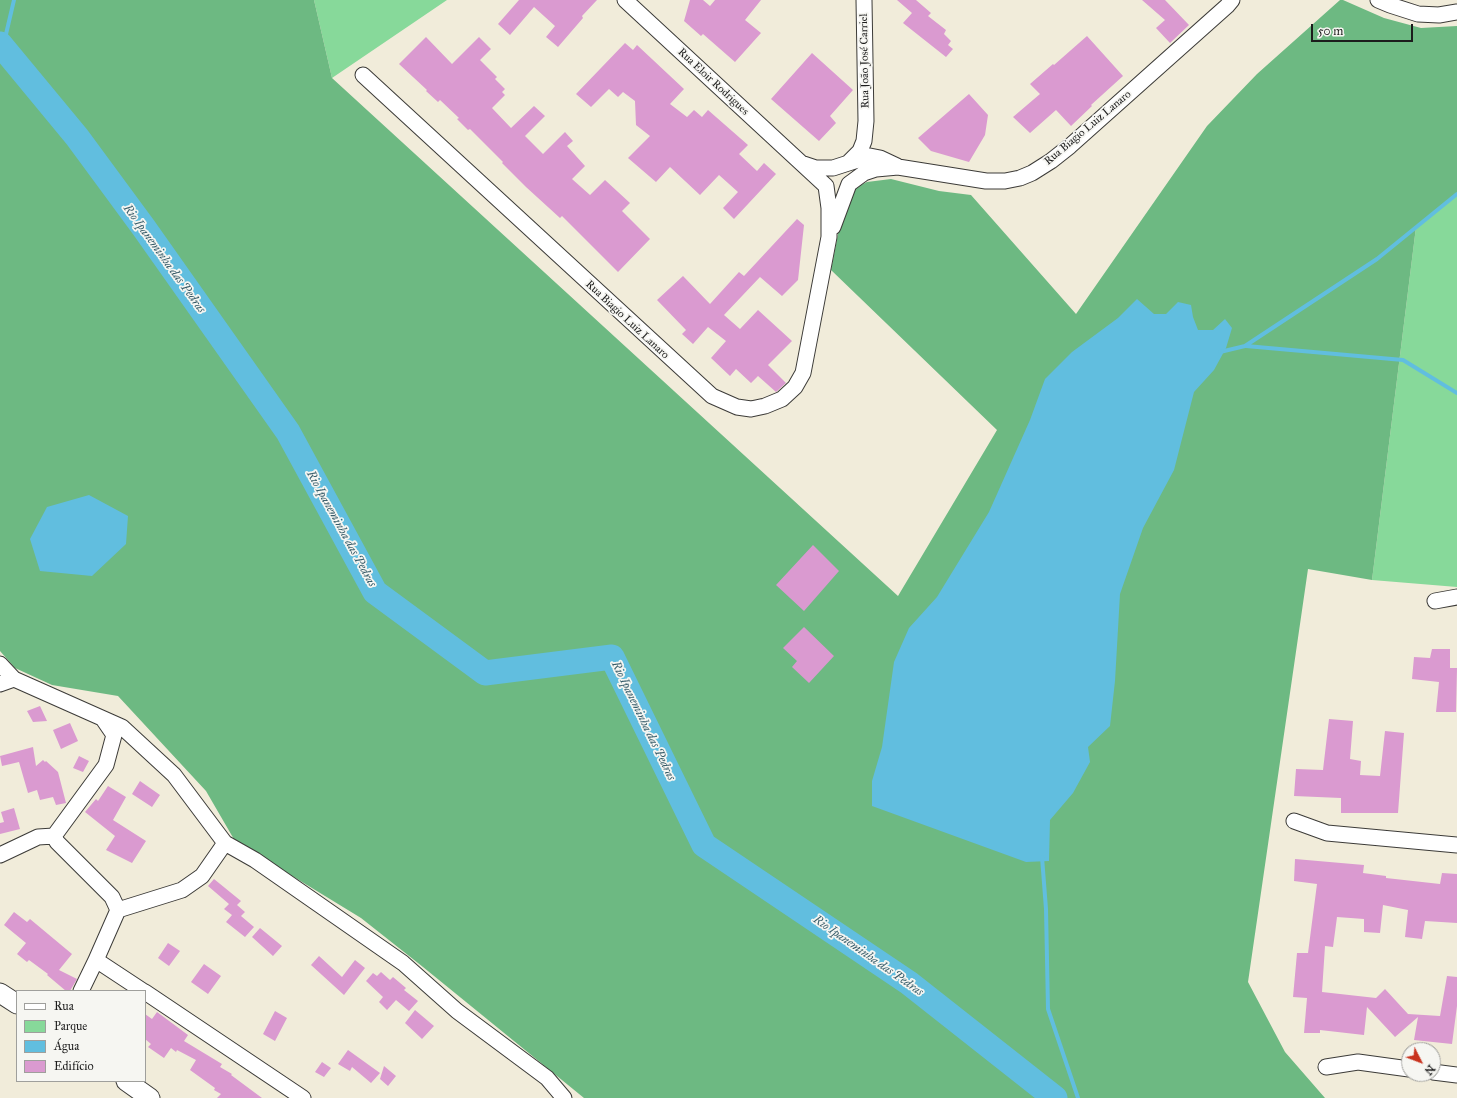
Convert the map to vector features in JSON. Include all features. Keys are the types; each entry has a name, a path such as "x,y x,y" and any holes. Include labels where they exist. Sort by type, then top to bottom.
{"street":[{"name":"Rua Eloir Rodrigues","path":"625,0 826,186"},
{"name":"Rua João José Carriel","path":"849,162 860,151 864,141 866,121 864,0"},
{"path":"1378,0 1418,14 1439,15 1457,12"},
{"name":"Rua Biagio Luiz Lanaro","path":"833,168 870,156 892,164 986,181 1005,181 1020,178 1051,162 1232,2"},
{"name":"Rua Biagio Luiz Lanaro","path":"363,75 686,374 712,396 737,407 751,409 765,406 782,399 795,387 803,373 829,237 849,184 864,173 892,164"},
{"name":"Rua João José Carriel","path":"866,121 873,145 892,164"},
{"name":"Rua Eloir Rodrigues","path":"801,163 816,168 833,168"},
{"path":"838,167 845,170 849,177 849,184 844,190 836,192 832,191 826,186 825,177 829,170 838,167"},
{"name":"Rua Biagio Luiz Lanaro","path":"826,186 829,208 829,237"},
{"path":"1436,601 1457,597"},
{"path":"0,664 7,682 122,727 174,775 226,843 255,860 403,963 457,1011 546,1078 564,1098"},
{"path":"54,836 106,765 114,734 102,718"},
{"path":"1294,821 1327,833 1457,845"},
{"path":"0,855 38,837 54,836"},
{"path":"54,836 57,842 112,897 118,910 81,990"},
{"path":"118,910 182,890 202,876 226,843"},
{"path":"96,960 141,990"},
{"path":"0,993 16,1003"},
{"path":"146,993 303,1098"},
{"path":"1326,1067 1358,1062 1401,1068"},
{"path":"1441,1073 1457,1075"},
{"path":"127,1082 150,1098"}],"green space":[{"path":"0,0 314,0 332,78 898,596 997,430 831,270 838,234 848,203 857,187 867,182 891,179 939,191 971,195 1076,314 1207,126 1257,74 1340,0 1384,18 1421,28 1457,26 1457,194 1416,227 1372,580 1308,569 1248,982 1285,1052 1325,1098 584,1098 361,918 235,841 206,791 118,696 52,685 15,668 0,651"},
{"path":"314,0 447,0 332,78"},
{"path":"1457,194 1457,587 1372,580 1416,227"}],"water":[{"path":"1137,299 1154,314 1166,314 1178,302 1191,305 1193,317 1198,330 1213,330 1225,319 1232,328 1226,348 1214,370 1194,392 1174,470 1143,528 1120,594 1115,681 1110,726 1088,747 1090,762 1073,793 1050,820 1049,861 1026,862 872,806 872,781 882,747 894,662 909,628 937,597 989,512 1030,420 1045,379 1072,352 1118,318"},
{"path":"89,495 128,516 126,544 92,576 40,571 30,539 47,507"}],"building":[{"path":"519,0 597,0 582,16 583,18 558,47 546,37 555,26 534,7 510,35 498,24"},
{"path":"690,0 703,0 710,6 715,0 761,0 745,20 761,33 735,62 703,34 701,36 684,21"},
{"path":"897,0 916,0 931,13 928,16 946,30 944,34 951,41 948,45 953,49 946,57 903,23 912,13"},
{"path":"1142,0 1165,0 1189,25 1170,43 1156,28 1165,20"},
{"path":"1087,36 1123,76 1091,105 1092,106 1071,126 1056,110 1030,133 1013,117 1040,94 1030,84"},
{"path":"426,37 452,64 479,37 491,49 480,60 497,77 495,79 505,89 502,92 505,95 492,108 511,128 534,106 545,116 525,136 543,154 565,132 573,141 567,146 585,166 572,179 590,195 605,180 630,203 622,211 650,239 618,272 562,216 560,218 526,187 470,129 468,130 457,119 459,118 440,100 438,102 399,64"},
{"path":"625,43 633,50 637,45 684,89 670,104 687,117 694,110 702,117 708,110 748,145 739,154 757,171 764,163 776,174 734,219 723,208 738,192 719,175 700,195 670,167 656,182 628,158 650,136 636,125 635,101 623,92 618,97 609,89 591,107 576,94"},
{"path":"812,53 853,90 830,116 836,123 819,141 771,99"},
{"path":"969,94 988,115 985,135 969,162 931,151 918,138"},
{"path":"797,219 804,225 798,280 782,296 760,277 724,315 740,329 758,310 792,341 768,365 786,383 776,392 758,376 751,383 736,369 730,376 711,358 726,341 708,327 693,344 682,334 686,330 657,300 683,276 710,304 739,272 744,276"},
{"path":"813,545 839,571 804,611 776,585"},
{"path":"804,627 834,656 809,683 792,667 797,661 783,648"},
{"path":"1432,649 1450,649 1450,668 1457,668 1456,712 1436,712 1439,682 1412,679 1414,657 1430,658"},
{"path":"40,706 47,721 33,722 27,711"},
{"path":"1329,719 1353,721 1350,759 1361,761 1360,775 1380,776 1385,731 1404,733 1398,813 1341,813 1341,798 1294,796 1296,769 1323,770"},
{"path":"70,723 78,741 61,749 53,730"},
{"path":"33,747 36,766 43,760 58,772 66,803 56,805 53,797 40,800 37,790 28,793 19,762 2,766 0,756"},
{"path":"79,756 89,761 83,772 73,768"},
{"path":"140,781 160,795 152,807 132,794"},
{"path":"108,786 126,797 113,820 146,841 132,863 106,850 115,836 85,812 96,799 98,801"},
{"path":"14,808 20,829 0,834 0,823 4,822 1,812"},
{"path":"1295,859 1364,865 1363,873 1386,876 1386,878 1440,884 1442,873 1457,874 1457,923 1425,921 1422,939 1405,937 1408,910 1383,905 1380,933 1364,932 1364,919 1337,917 1333,947 1325,946 1322,992 1376,998 1385,989 1408,1014 1440,1016 1447,976 1457,977 1457,1006 1452,1044 1414,1040 1418,1017 1395,1037 1367,1007 1364,1035 1320,1030 1320,1033 1304,1033 1307,998 1293,997 1297,953 1308,953 1317,884 1294,881"},
{"path":"214,879 241,901 237,905 245,912 241,916 254,927 245,937 226,922 232,915 224,909 229,904 208,886"},
{"path":"14,912 27,922 30,919 72,954 59,970 77,979 71,990 65,990 47,975 48,974 29,960 27,962 17,954 26,943 4,925"},
{"path":"260,928 282,946 273,956 252,937"},
{"path":"168,943 180,951 169,966 158,958"},
{"path":"319,956 342,977 355,960 365,968 344,995 311,965"},
{"path":"204,964 221,976 208,994 191,982"},
{"path":"381,972 390,980 393,977 406,988 404,990 418,1001 409,1011 396,1000 387,1010 379,1002 383,997 366,981 373,973 377,976"},
{"path":"415,1010 434,1026 422,1039 405,1023"},
{"path":"275,1011 287,1018 275,1041 263,1034"},
{"path":"157,1012 188,1035 184,1041 222,1064 220,1067 232,1074 231,1075 262,1098 217,1098 221,1094 190,1070 196,1060 177,1050 176,1052 171,1048 164,1058 148,1047 151,1044 146,1040 146,1015 152,1019"},
{"path":"348,1050 380,1073 371,1083 352,1067 350,1071 338,1064"},
{"path":"322,1062 331,1068 324,1077 315,1072"},
{"path":"384,1066 396,1076 388,1086 380,1079"}],"waterway":[{"path":"3,47 14,0"},
{"name":"Rio Ipaneminha das Pedras","path":"0,44 77,137 144,228 288,432 375,592 485,673 612,657 704,845 909,983 1055,1098"},
{"path":"1220,352 1245,346 1377,259 1457,194"},
{"path":"1246,346 1403,360 1457,393"},
{"path":"1042,857 1046,909 1048,1009 1078,1098"}]}
